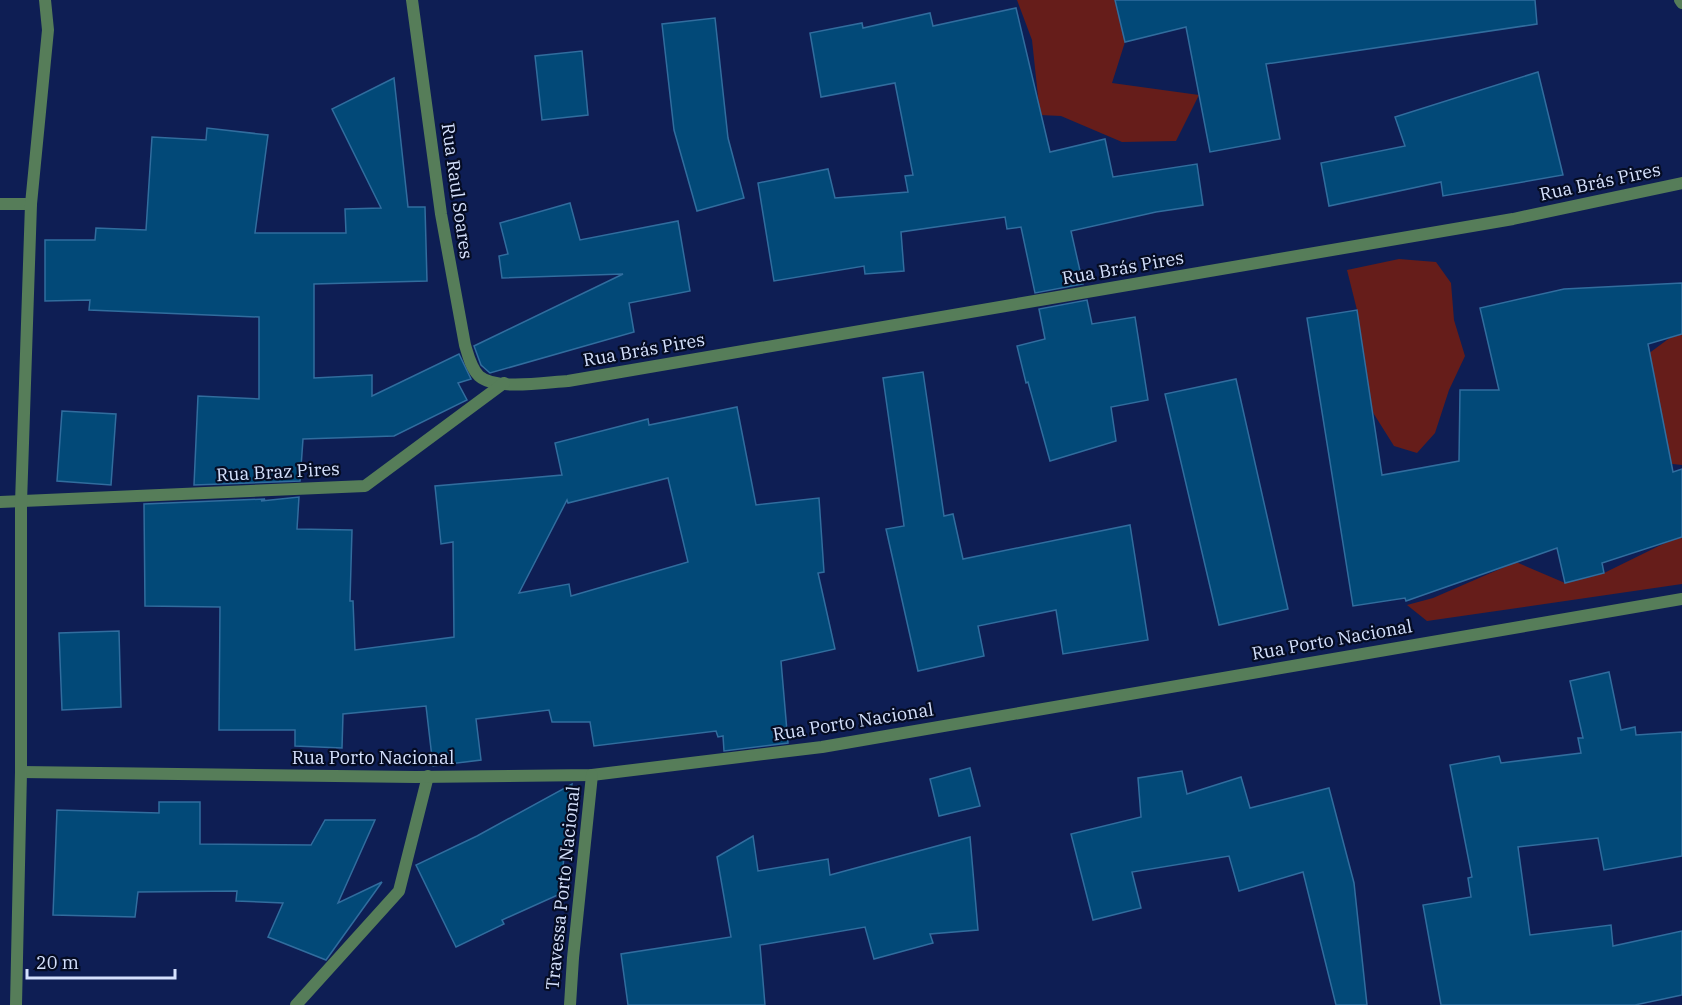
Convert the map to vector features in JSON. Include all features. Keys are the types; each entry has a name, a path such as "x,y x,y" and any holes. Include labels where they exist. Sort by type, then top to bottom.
{"street":[{"path":"16,1005 21,772 21,503 31,204 48,30 45,0"},
{"name":"Rua Raul Soares","path":"412,0 441,214 468,357 478,375 486,380 504,383"},
{"name":"Rua Brás Pires","path":"504,383 568,381 1501,221 1682,183"},
{"path":"0,204 31,204"},
{"name":"Rua Braz Pires","path":"0,502 21,503 365,486 504,383"},
{"name":"Rua Porto Nacional","path":"21,772 428,776 592,775 822,747 1682,599"},
{"name":"Travessa Porto Nacional","path":"570,1005 592,775"},
{"path":"296,1005 399,891 428,776"}],"shaded area":[{"path":"1017,0 1115,0 1125,42 1112,83 1199,95 1176,141 1122,142 1061,116 1040,115 1032,40"},
{"path":"1399,259 1436,262 1451,283 1454,320 1465,356 1449,390 1435,433 1417,453 1394,446 1372,411 1357,310 1347,270"},
{"path":"1682,334 1682,465 1664,463 1621,374 1671,337"},
{"path":"1682,537 1682,584 1427,621 1407,605 1433,598 1516,562 1565,583 1604,573"}],"building":[{"path":"1115,0 1535,0 1537,24 1266,64 1280,139 1210,152 1186,27 1125,42"},
{"path":"1016,8 1050,152 1105,139 1113,177 1197,164 1203,205 1156,212 1071,231 1083,284 1035,293 1021,227 1007,229 1005,217 901,232 904,271 865,274 864,266 774,281 758,183 828,169 835,198 908,192 905,176 913,175 895,83 821,97 810,33 862,23 863,28 930,13 933,26"},
{"path":"715,18 728,138 744,198 697,211 674,130 662,24"},
{"path":"582,51 588,115 542,120 535,56"},
{"path":"1538,72 1563,175 1443,196 1441,182 1329,206 1321,163 1405,146 1395,117"},
{"path":"394,78 408,207 425,207 427,281 314,284 314,378 372,375 372,396 459,354 471,379 458,383 467,400 394,436 303,439 300,481 194,485 198,396 259,399 259,317 89,310 90,300 45,301 45,240 95,240 96,228 146,230 152,137 206,140 207,128 268,135 255,233 346,233 345,209 381,208 332,109"},
{"path":"570,203 580,240 678,221 690,291 629,303 634,332 490,373 481,365 474,346 623,274 502,278 499,256 508,254 500,223"},
{"path":"1682,283 1682,334 1648,344 1673,472 1682,469 1682,537 1602,563 1604,573 1565,583 1557,548 1406,601 1405,598 1353,606 1307,318 1357,310 1382,475 1459,461 1460,390 1499,390 1480,308 1564,289"},
{"path":"1087,300 1092,324 1135,317 1148,400 1111,407 1116,441 1050,461 1017,346 1045,339 1039,309"},
{"path":"923,372 944,516 953,514 963,559 1130,525 1148,640 1063,654 1056,610 978,626 984,656 918,671 886,529 904,526 883,378"},
{"path":"1236,379 1288,609 1219,625 1165,394"},
{"path":"737,407 756,505 819,498 824,572 818,573 835,649 781,661 788,743 724,751 723,736 718,737 716,731 594,746 590,722 552,722 549,710 476,719 481,760 433,766 426,706 343,714 342,748 295,746 295,730 219,730 220,607 145,606 144,504 265,499 261,501 299,497 297,529 352,530 350,601 353,601 355,650 454,637 453,542 441,544 435,486 562,475 555,443 648,419 649,425","holes":["668,478 688,562 571,596 569,584 519,593 567,500 568,503"]},
{"path":"62,411 116,414 111,485 57,481"},
{"path":"119,631 121,707 62,710 59,633"},
{"path":"1609,672 1621,730 1635,727 1636,735 1682,732 1682,856 1604,870 1598,838 1518,847 1530,935 1611,925 1613,946 1682,931 1682,995 1635,1005 1441,1005 1423,905 1471,897 1468,878 1472,877 1450,765 1499,756 1501,763 1581,753 1578,738 1583,738 1570,681"},
{"path":"970,768 980,806 939,816 930,779"},
{"path":"1182,771 1187,794 1241,777 1250,808 1329,788 1354,883 1367,1005 1336,1005 1303,872 1239,891 1229,856 1132,872 1141,908 1093,920 1071,834 1141,817 1138,778"},
{"path":"572,784 560,894 502,920 504,924 456,947 416,865 477,836"},
{"path":"159,802 200,802 200,844 311,845 325,820 375,820 338,903 382,882 326,960 268,937 283,903 236,901 237,891 138,892 135,917 53,915 57,810 159,813"},
{"path":"753,836 758,871 828,859 830,875 970,837 978,930 930,934 933,943 874,959 865,927 760,945 765,1005 628,1005 621,954 731,937 717,857"}]}
